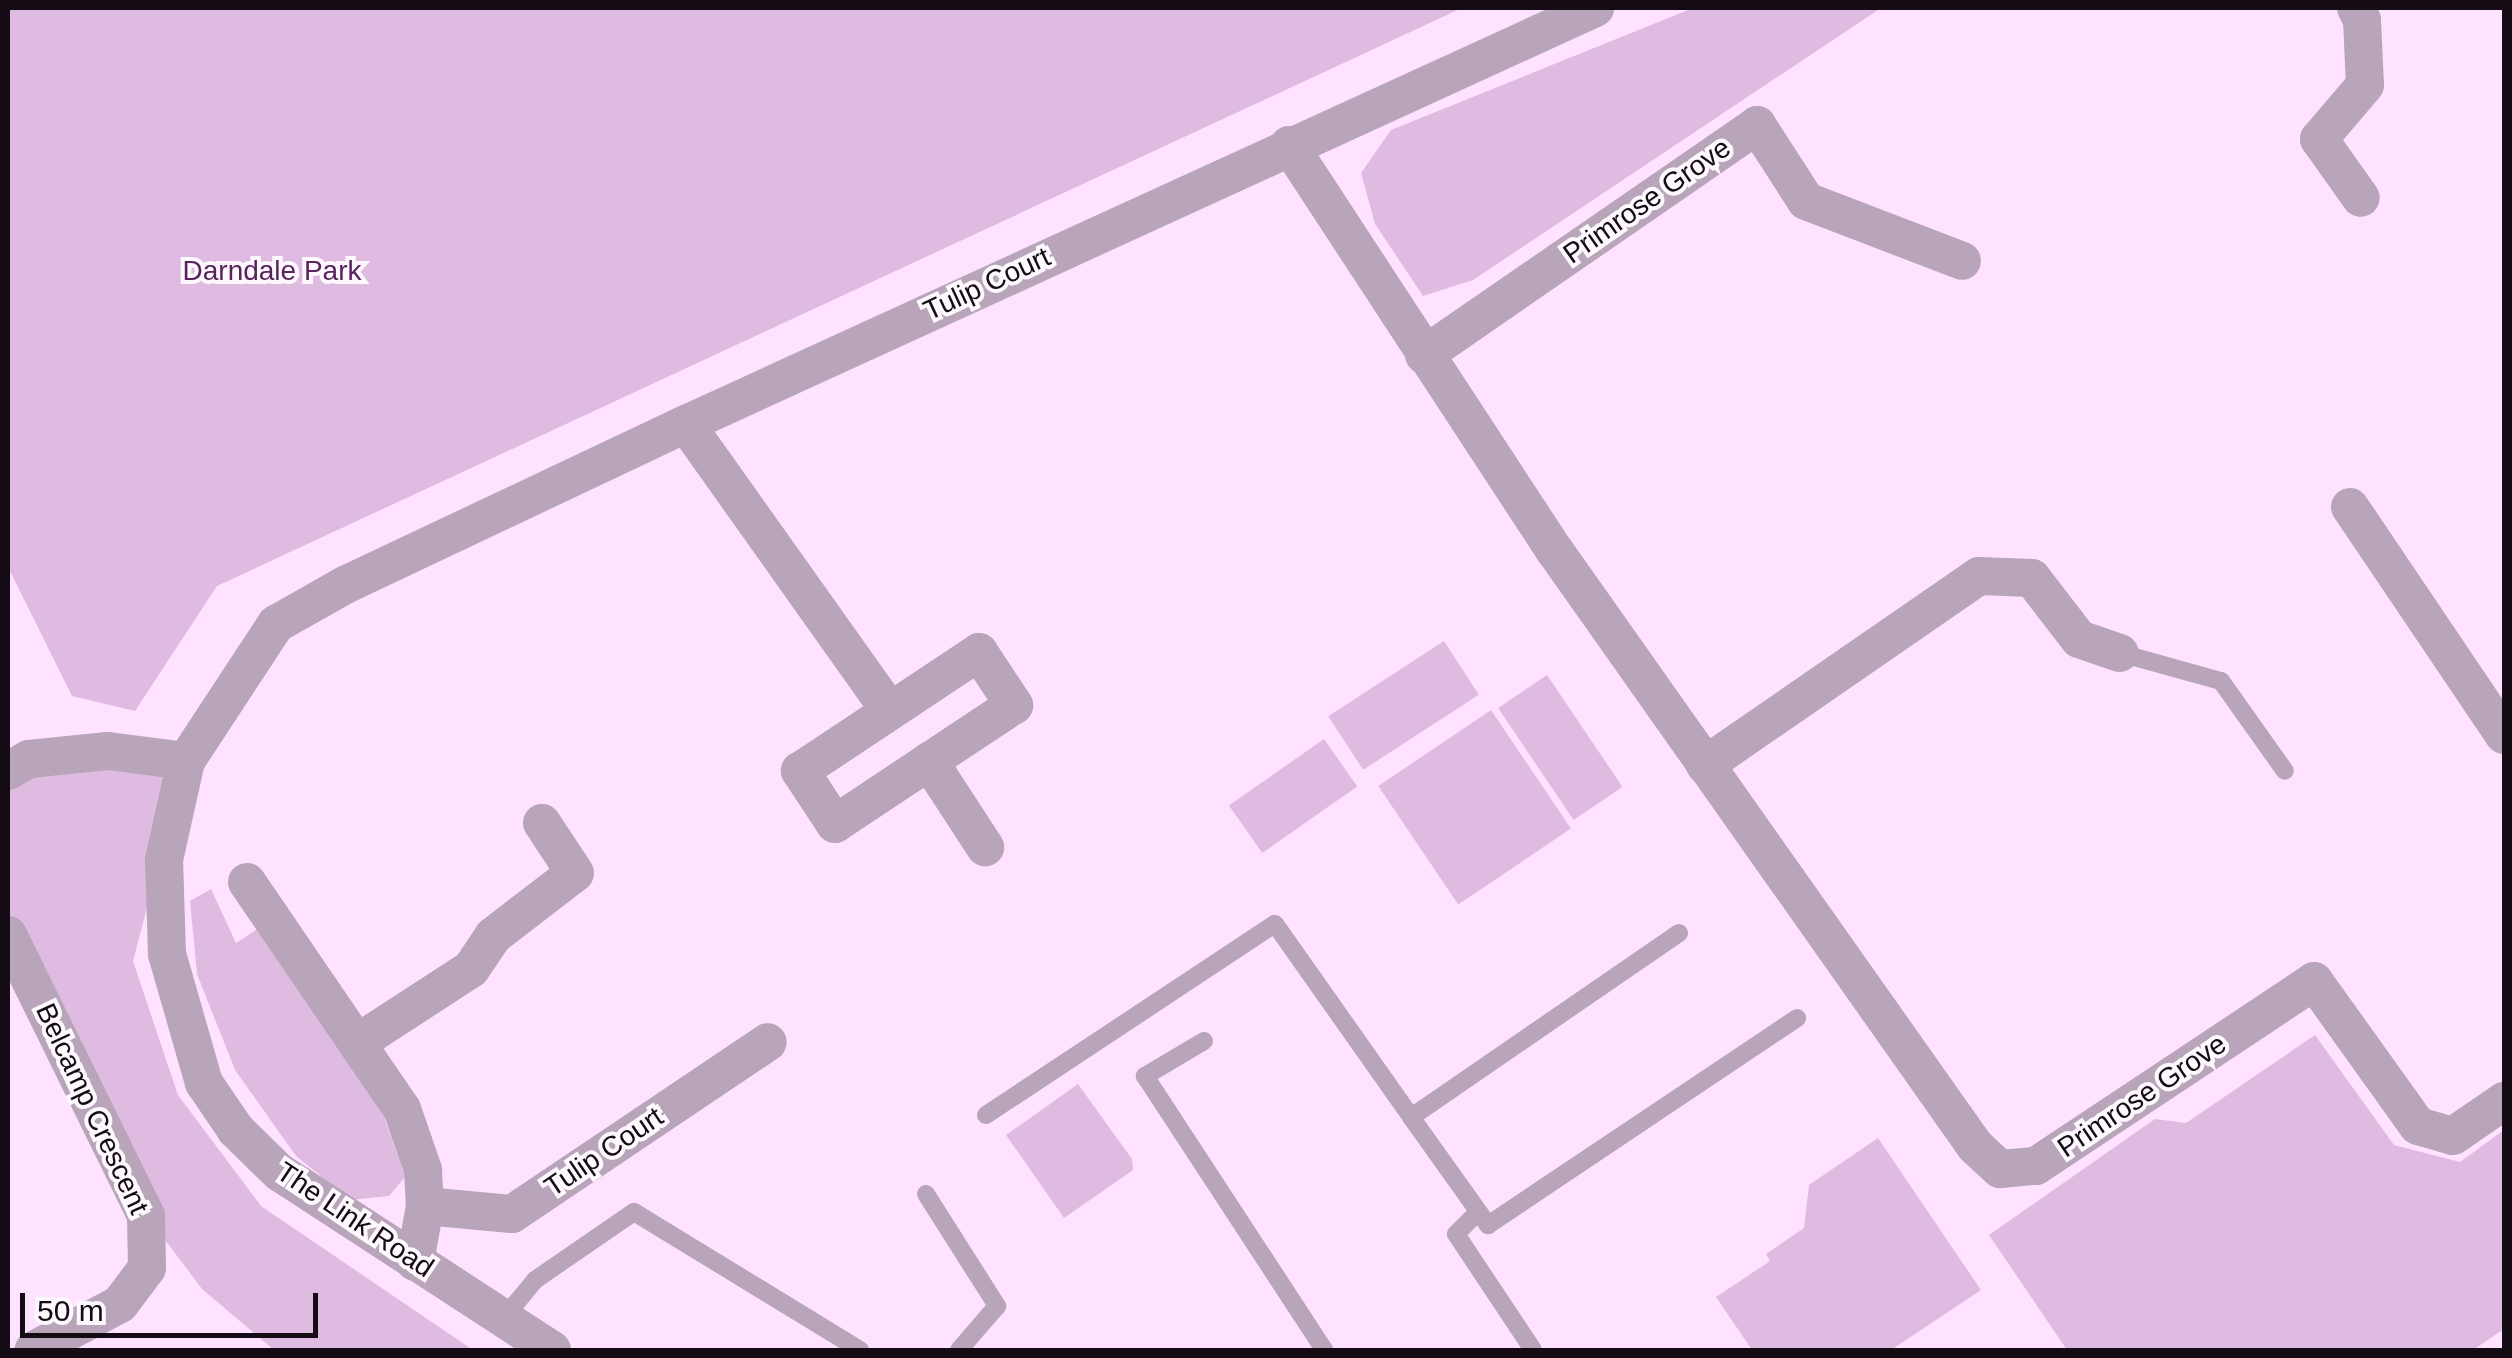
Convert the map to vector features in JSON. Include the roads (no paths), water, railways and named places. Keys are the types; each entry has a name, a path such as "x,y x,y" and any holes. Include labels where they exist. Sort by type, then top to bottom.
{"street":[{"path":"1288,145 1595,8"},
{"path":"2356,8 2362,20 2365,85 2319,138 2360,198"},
{"name":"Primrose Grove","path":"1424,355 1757,126 1806,201 1962,260"},
{"name":"Primrose Grove","path":"1288,145 1424,355 1705,764 1975,1146 2000,1170 2036,1166 2314,981 2418,1126 2453,1136 2504,1101"},
{"name":"Tulip Court","path":"186,761 276,624 346,585 686,424 1288,145"},
{"path":"686,424 890,711"},
{"path":"2350,507 2504,735"},
{"path":"1705,764 1979,576 2032,578 2079,640 2120,653"},
{"path":"979,652 1014,704 930,761 835,824 800,771 979,652"},
{"path":"8,771 29,759 108,751 186,761"},
{"name":"The Link Road","path":"186,761 164,860 167,954 204,1083 236,1130 280,1174 552,1350"},
{"path":"930,761 986,847"},
{"path":"357,1042 472,969 492,936 575,873 542,823"},
{"path":"247,882 402,1109 423,1170 425,1206 415,1262"},
{"name":"Belcamp Crescent","path":"8,935 146,1216 147,1268 120,1304 34,1350"},
{"name":"Tulip Court","path":"425,1206 512,1214 768,1042"}],"lane":[{"path":"2120,653 2222,681 2284,771"},
{"path":"986,1115 1275,924 1488,1226 1797,1018"},
{"path":"1412,1117 1679,934"},
{"path":"1204,1041 1145,1076 1324,1350"},
{"path":"926,1194 998,1306 958,1350"},
{"path":"503,1320 534,1280 634,1212 860,1350"},
{"path":"1478,1212 1456,1234 1533,1350"}],"park label":[{"name":"Darndale Park","path":"272,271"}]}
